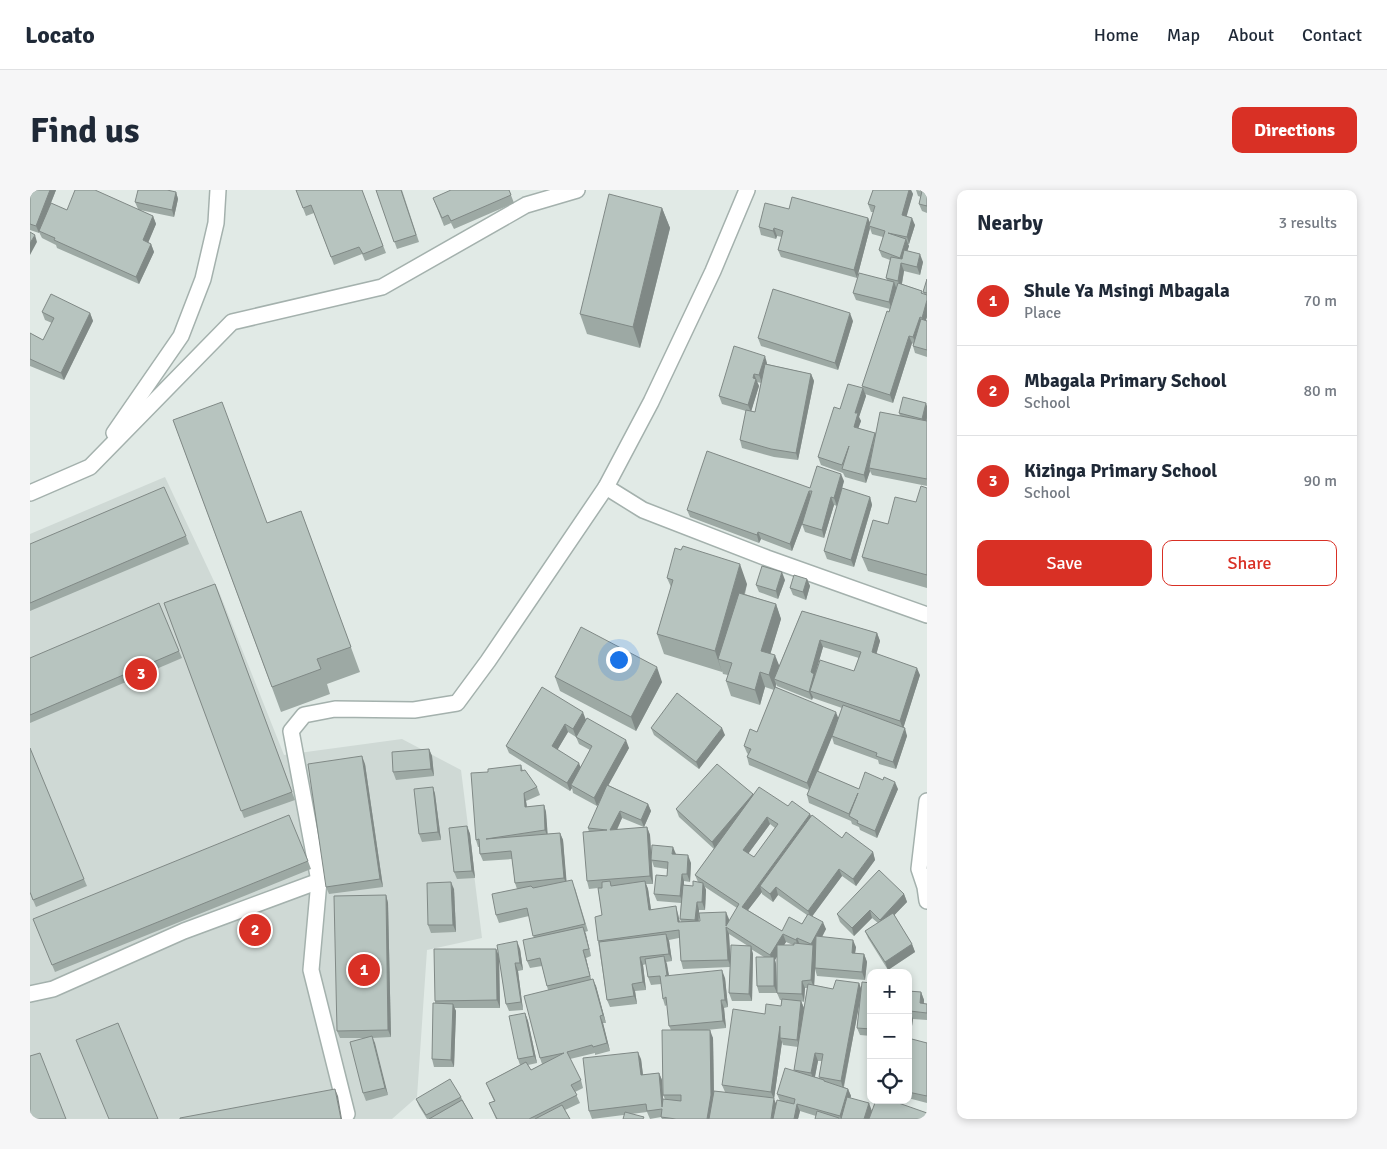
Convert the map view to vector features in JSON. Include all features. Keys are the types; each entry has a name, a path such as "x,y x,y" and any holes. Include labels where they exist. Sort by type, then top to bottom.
{"street":[{"path":"90,467 181,336 203,279 216,223 218,190"},
{"path":"30,493 90,467 232,322 382,287 526,205 577,190"},
{"path":"347,1114 311,970 319,882 291,731 304,715 335,709 414,710 456,703 488,661 606,487 651,402 714,271 747,190"},
{"path":"606,487 643,510 767,558 927,615"},
{"path":"927,801 919,869 927,901"},
{"path":"30,994 52,990 184,932 319,882"}],"shaded area":[{"path":"165,477 220,594 284,755 402,739 461,770 482,938 427,950 417,1097 392,1119 30,1119 30,534"}],"building":[{"path":"30,190 50,190 36,226 30,224"},
{"path":"75,190 95,190 153,216 143,240 151,244 136,277 54,240 55,238 39,231 51,203 67,210"},
{"path":"138,190 167,190 176,192 172,210 135,202"},
{"path":"296,190 362,190 383,246 363,254 359,247 331,257 311,205 303,208"},
{"path":"376,190 401,190 416,235 394,242"},
{"path":"451,190 509,190 511,195 451,221 448,215 442,218 433,198"},
{"path":"873,190 909,190 902,215 912,218 907,237 888,233 906,239 900,258 879,250 885,231 869,226 875,206 868,204"},
{"path":"920,190 927,190 927,206 919,204 922,191"},
{"path":"609,194 662,208 633,327 580,314"},
{"path":"792,197 868,218 854,270 778,250 783,231 774,228 773,231 759,227 765,203 789,209"},
{"path":"30,232 35,235 30,243"},
{"path":"904,250 920,254 917,267 901,263 898,281 886,278 891,257 902,259"},
{"path":"859,273 894,282 889,302 853,293"},
{"path":"927,279 927,293 923,292"},
{"path":"898,283 922,291 921,293 927,295 927,300 922,318 920,317 913,337 909,336 890,395 862,386"},
{"path":"773,289 850,313 835,363 758,338"},
{"path":"51,294 90,313 61,373 30,359 30,333 43,340 54,318 42,312"},
{"path":"921,319 927,321 927,350 913,346"},
{"path":"734,346 765,356 759,375 754,374 753,378 756,379 748,405 719,396"},
{"path":"765,364 811,374 796,453 771,449 740,440 746,410 755,412"},
{"path":"848,384 863,388 855,413 858,413 854,427 875,433 864,475 842,469 849,446 842,465 818,457 834,407 840,409"},
{"path":"903,397 926,403 922,419 899,413"},
{"path":"222,402 267,523 301,511 351,647 317,659 321,669 272,687 173,420"},
{"path":"880,412 927,421 927,479 869,468"},
{"path":"707,451 810,488 817,466 841,474 834,498 831,497 822,530 802,524 812,491 809,491 790,544 758,532 757,535 687,510"},
{"path":"921,486 927,488 927,575 862,557 873,520 888,524 895,497 916,502"},
{"path":"164,487 186,536 30,603 30,544"},
{"path":"842,488 870,497 851,560 824,551"},
{"path":"683,546 740,564 715,651 657,634 673,580 667,578 675,548 681,550"},
{"path":"762,566 782,572 776,591 756,585"},
{"path":"794,575 807,579 803,592 790,588"},
{"path":"215,584 292,792 241,811 164,603"},
{"path":"739,593 776,604 761,651 775,655 769,675 760,672 755,690 726,681 732,663 718,659"},
{"path":"159,603 179,651 30,715 30,658"},
{"path":"802,611 877,633 872,652 917,668 900,721 810,691 820,660 854,671 861,652 820,640 811,672 814,674 809,692 774,679"},
{"path":"581,627 657,667 631,717 555,677"},
{"path":"542,687 583,712 573,729 565,724 552,746 579,763 567,783 506,746"},
{"path":"775,687 836,712 807,783 747,757 751,749 744,746 750,729 757,732"},
{"path":"677,693 722,728 696,762 651,728"},
{"path":"843,705 905,728 893,762 876,756 877,753 832,736"},
{"path":"587,718 626,740 594,798 571,785 592,746 576,737"},
{"path":"30,748 84,879 33,900 30,892"},
{"path":"429,749 431,769 393,772 392,752"},
{"path":"362,756 380,879 326,887 308,764"},
{"path":"717,764 753,794 712,842 676,809"},
{"path":"521,765 521,771 525,770 537,787 524,793 525,807 544,805 545,830 486,839 560,833 564,878 515,883 511,851 480,854 479,839 476,840 471,773 488,772 488,769"},
{"path":"817,771 859,789 865,772 883,780 884,777 895,782 875,831 857,823 858,821 849,816 858,793 849,814 807,795"},
{"path":"607,785 648,804 641,820 620,811 610,830 647,827 650,876 587,881 583,832 607,830 588,828"},
{"path":"433,787 438,832 419,834 414,789"},
{"path":"759,787 788,806 792,801 810,814 742,907 782,931 789,917 802,924 808,914 823,922 811,944 783,934 770,955 726,927 728,960 681,961 679,930 598,941 595,917 602,915 598,888 602,888 602,882 610,881 611,886 645,881 649,910 676,906 678,922 700,921 699,913 726,912 726,926 739,904 695,875","holes":["767,817 778,824 754,857 743,850"]},
{"path":"289,815 308,861 52,965 33,919"},
{"path":"812,815 842,838 846,832 873,852 853,879 839,869 808,911 776,887 770,894 760,886"},
{"path":"467,826 472,871 454,872 449,828"},
{"path":"652,845 673,847 672,854 688,855 687,874 682,874 680,896 654,894 656,875 667,876 668,862 651,860"},
{"path":"879,870 904,894 880,920 870,910 852,928 837,914"},
{"path":"572,880 585,924 533,936 527,908 496,915 492,894"},
{"path":"693,881 703,883 702,902 697,902 695,920 680,919 683,885 693,886"},
{"path":"451,882 453,925 428,925 427,883"},
{"path":"386,895 388,1030 337,1031 334,896"},
{"path":"893,913 912,944 885,962 865,931"},
{"path":"583,927 589,949 583,950 590,976 547,986 540,958 527,961 523,940"},
{"path":"666,934 669,954 640,957 643,982 632,984 634,996 607,1000 599,942"},
{"path":"816,936 853,940 852,953 864,954 862,972 815,968"},
{"path":"517,941 520,963 515,963 521,1002 506,1004 497,945"},
{"path":"794,943 813,945 811,980 802,981 802,994 777,993 777,945 794,945"},
{"path":"731,945 751,946 749,994 729,993"},
{"path":"434,949 496,949 497,1000 435,1001"},
{"path":"664,956 667,975 665,976 722,970 725,1000 721,1000 723,1021 669,1026 666,997 663,999 660,976 648,977 645,959"},
{"path":"756,957 774,957 774,986 757,986"},
{"path":"593,979 603,1015 600,1016 607,1043 567,1052 581,1080 571,1085 577,1095 529,1119 497,1119 489,1103 495,1101 486,1083 526,1062 531,1070 564,1053 540,1058 524,996"},
{"path":"836,980 859,983 841,1081 819,1077 823,1054 815,1053 811,1073 794,1070 808,984 833,989"},
{"path":"862,982 867,983 867,1029 857,1028"},
{"path":"912,991 921,992 920,1003 927,1004 927,1013 912,1011"},
{"path":"782,999 801,1001 797,1040 780,1038 780,1026 771,1092 722,1085 733,1009 765,1014 766,1004 781,1006"},
{"path":"433,1003 453,1004 451,1060 432,1059"},
{"path":"525,1013 534,1056 518,1059 509,1016"},
{"path":"118,1023 158,1119 109,1119 76,1040"},
{"path":"662,1030 710,1030 711,1095 707,1119 661,1117 662,1109 647,1111 646,1104 589,1111 583,1058 638,1052 641,1075 659,1073 662,1107 663,1099 681,1101 681,1095 663,1095"},
{"path":"372,1036 385,1088 363,1093 350,1042"},
{"path":"912,1039 927,1043 927,1096 912,1093"},
{"path":"40,1053 66,1119 30,1119 30,1056"},
{"path":"785,1068 848,1089 840,1116 797,1104 794,1119 773,1119 777,1100 794,1104 795,1099 777,1094"},
{"path":"450,1079 461,1097 426,1115 416,1099"},
{"path":"335,1089 341,1119 180,1119 180,1118"},
{"path":"714,1091 774,1098 771,1119 709,1119"},
{"path":"847,1097 869,1104 864,1119 841,1119"},
{"path":"462,1100 473,1119 429,1119"},
{"path":"875,1104 901,1104 927,1113 927,1119 869,1119"},
{"path":"562,1105 570,1119 535,1119"},
{"path":"817,1111 839,1118 839,1119 815,1119"},
{"path":"625,1112 644,1117 643,1119 623,1119"}],"place":[{"name":"Kizinga Primary School","path":"141,674"},
{"name":"Mbagala Primary School","path":"255,930"},
{"name":"Shule Ya Msingi Mbagala","path":"364,970"}]}
